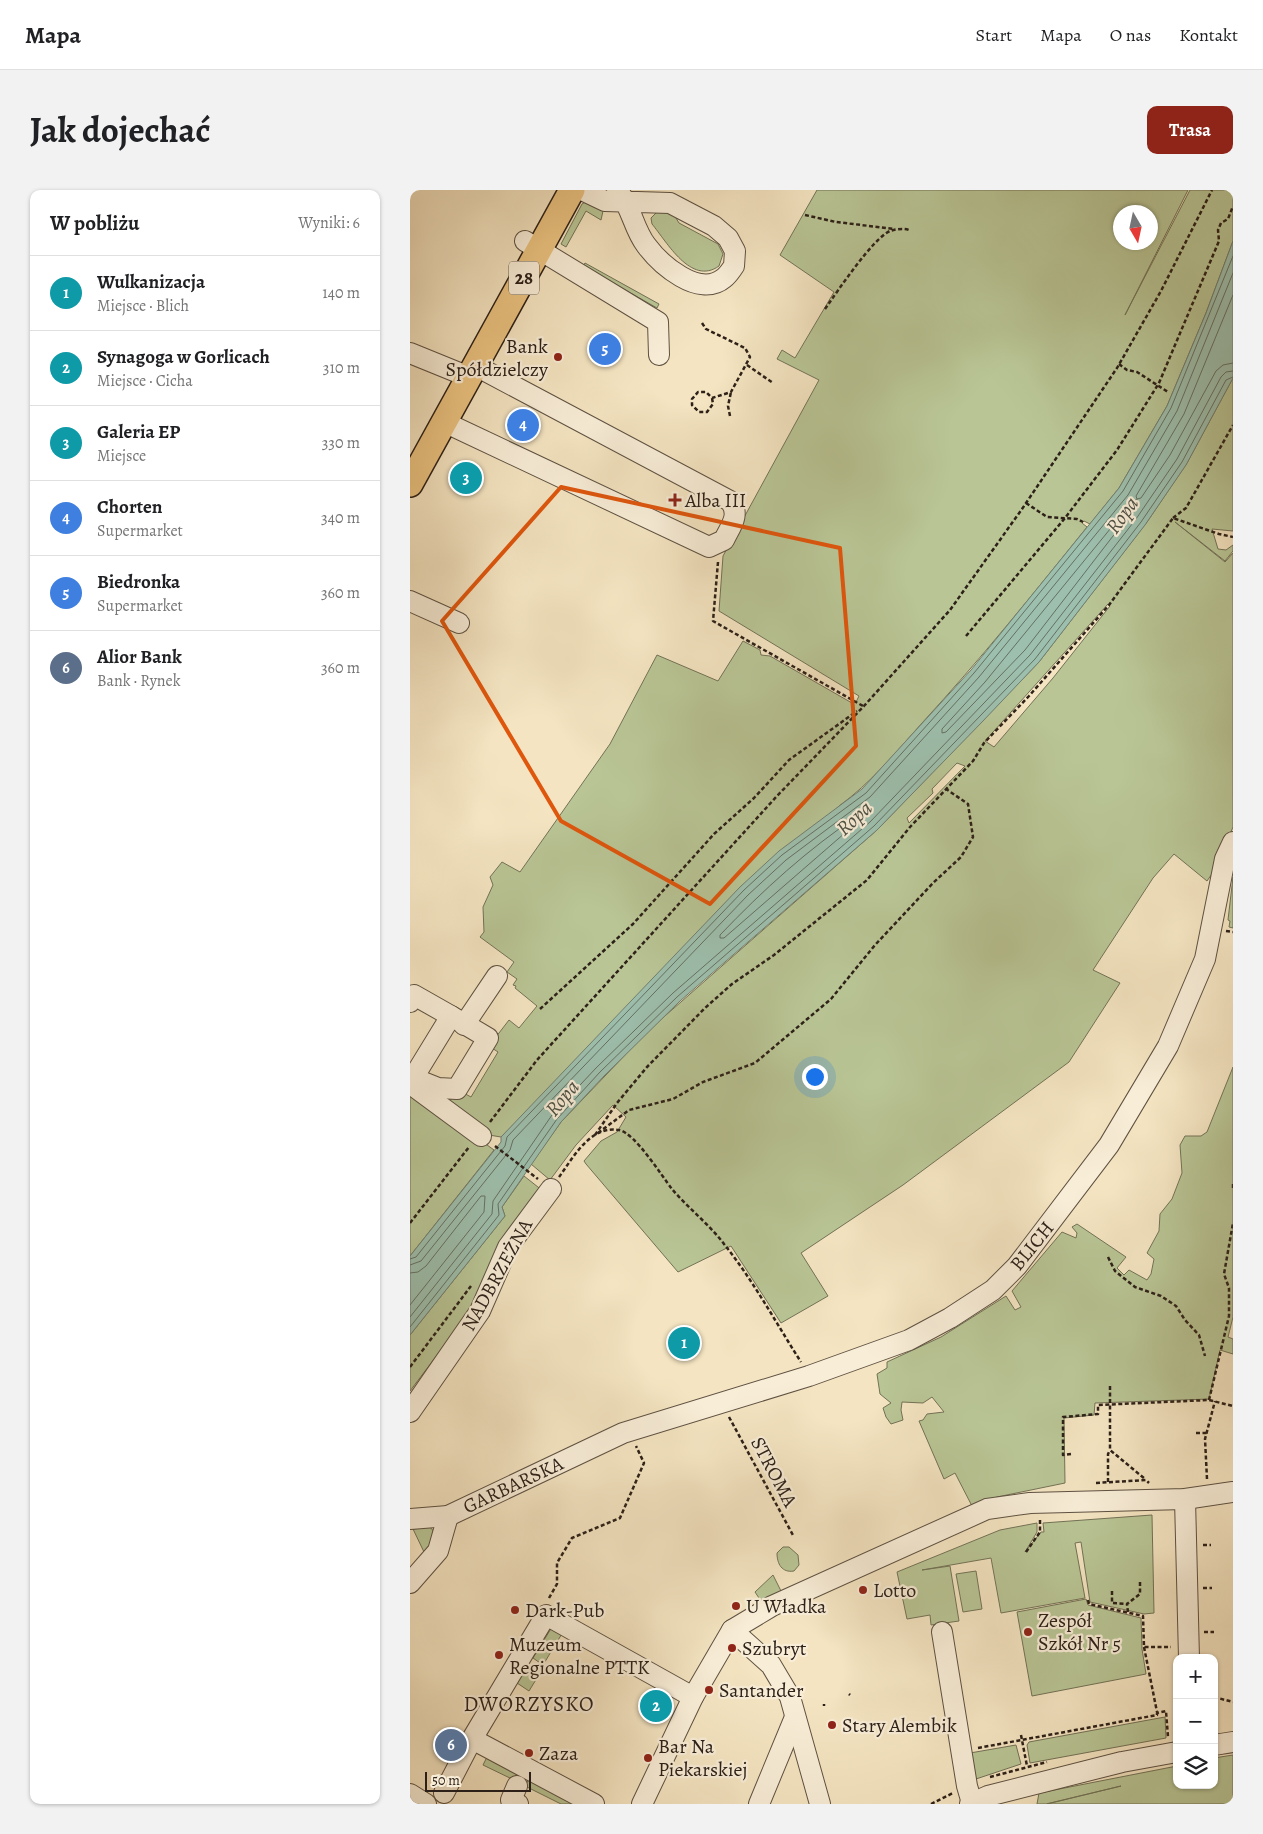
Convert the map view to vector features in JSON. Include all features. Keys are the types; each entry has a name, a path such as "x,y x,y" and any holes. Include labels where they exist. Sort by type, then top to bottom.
{"main road":[{"name":"28","path":"410,484 472,371 532,246 572,190"}],"street":[{"path":"582,190 604,201 622,196 670,203 714,226 728,238 735,252 734,266 723,279 706,284 686,281 667,267 645,244 622,196"},
{"path":"532,246 658,322 659,355"},
{"path":"410,353 472,371 730,502 734,507 736,516 724,540 709,547 444,422"},
{"path":"410,601 459,623"},
{"name":"BLICH","path":"623,1433 809,1376 909,1340 943,1322 992,1290 1017,1266 1109,1145 1168,1046 1205,959 1225,859 1233,842"},
{"path":"411,1082 457,1020 497,976"},
{"path":"410,1002 414,995 488,1038 457,1089 438,1088 411,1082"},
{"path":"411,1082 480,1136"},
{"name":"NADBRZEŻNA","path":"410,1412 480,1311 508,1247 546,1185"},
{"name":"GARBARSKA","path":"410,1584 438,1551 448,1516 623,1433"},
{"path":"642,1804 693,1697 732,1630 772,1606 987,1509 1030,1503 1186,1499 1233,1492"},
{"path":"1186,1499 1189,1652"},
{"path":"410,1519 448,1516"},
{"path":"444,1793 470,1742 546,1616 693,1697"},
{"path":"732,1630 771,1665 790,1697 794,1717 820,1804"},
{"path":"942,1632 971,1804 988,1796 1113,1764 1172,1746"},
{"path":"759,1804 794,1717"},
{"path":"470,1742 594,1804"},
{"path":"1218,1744 1233,1742"},
{"path":"410,1794 426,1804"}],"path":[{"path":"410,1223 480,1136 537,1060 770,803 864,706 950,610 1026,503 1119,364 1161,291 1212,190"},
{"path":"966,636 1065,518 1117,450 1157,386 1219,241 1218,230 1221,223 1228,219 1233,206"},
{"path":"805,216 836,222 909,230"},
{"path":"825,309 878,241 890,231 902,229"},
{"path":"702,323 706,329 745,348 750,357 732,392 728,406 730,416"},
{"path":"747,364 773,383"},
{"path":"1119,364 1127,370 1137,372 1168,392"},
{"path":"698,392 706,392 712,398 713,404 707,412 699,412 692,405 692,399 698,392"},
{"path":"712,398 732,392"},
{"path":"595,1135 617,1102 647,1066 705,1008 732,984 774,955 867,880 910,826 946,789 1108,605 1173,518 1186,508 1233,424"},
{"path":"1026,503 1047,517 1083,522"},
{"path":"1173,518 1233,537"},
{"path":"709,547 718,556 713,621 864,706"},
{"path":"540,1009 633,924 714,834 754,798 789,760 864,706"},
{"path":"480,1136 546,1185 582,1144 628,1110 673,1099 703,1082 755,1063 831,999 933,883 961,857 973,837 968,804 946,789"},
{"path":"595,1135 617,1130 624,1132 633,1139 674,1191 724,1243 809,1376"},
{"path":"1233,1184 1233,1190"},
{"path":"1209,1400 1229,1316 1229,1288 1224,1274 1233,1223"},
{"path":"1108,1257 1115,1271 1135,1287 1140,1286 1144,1291 1161,1296 1176,1306 1185,1320 1199,1335 1205,1356"},
{"path":"410,1367 475,1282"},
{"path":"1108,1482 1110,1386"},
{"path":"1070,1454 1064,1455 1063,1417 1098,1414 1098,1405 1209,1400 1233,1406"},
{"path":"1208,1479 1205,1439 1215,1401"},
{"name":"STROMA","path":"730,1420 794,1537"},
{"path":"1196,1433 1208,1432"},
{"path":"552,1592 557,1584 557,1563 572,1538 620,1518 644,1463 636,1446 623,1433"},
{"path":"1110,1450 1146,1480"},
{"path":"1026,1552 1040,1532 1040,1514"},
{"path":"1112,1590 1112,1603 1127,1604 1140,1594 1140,1580"},
{"path":"1088,1600 1089,1604 1143,1616 1144,1647 1157,1712"},
{"path":"1127,1604 1128,1612"},
{"path":"1144,1647 1189,1652"},
{"path":"1218,1698 1233,1702"},
{"path":"961,1751 1157,1715 1157,1712 1166,1711 1172,1746"},
{"path":"1021,1735 1027,1766"}],"highlighted area":[{"path":"561,487 840,548 856,746 710,904 561,821 442,621"}],"shaded area":[{"path":"817,190 1188,190 1158,250 1158,205 1113,205 1113,250 1158,250 1125,315 1190,190 1233,190 1233,241 1206,313 1167,406 1119,488 1090,524 1084,521 1082,523 1087,527 1026,602 965,675 883,767 839,806 501,1137 489,1135 449,1102 458,1090 471,1097 498,1052 489,1046 509,1020 519,1028 537,1006 513,985 517,979 507,972 514,962 480,937 484,932 483,907 493,885 490,877 502,862 520,872 610,744 657,655 718,681 743,641 760,650 761,655 770,656 852,703 856,702 859,696 719,611 723,556 819,380 777,359 782,350 795,358 834,292 780,255"},
{"path":"587,201 599,204 603,211 601,220 586,211 566,247 561,244 582,204"},
{"path":"657,212 673,213 679,223 718,244 723,254 719,266 709,271 689,266 672,250 652,224 651,218"},
{"path":"585,263 659,304 657,308 583,266"},
{"path":"1233,378 1233,531 1212,529 1218,549 1226,550 1233,545 1233,551 1225,561 1175,522 1225,562 1233,553 1233,827 1216,868 1207,881 1174,854 1153,878 1093,970 1120,983 1069,1062 903,1185 801,1253 828,1296 781,1323 731,1246 678,1272 586,1164 584,1161 601,1141 617,1132 626,1117 613,1105 576,1145 550,1180 531,1164 561,1122 649,1030 877,830 1039,662 1147,522 1187,463","holes":["1108,604 1110,606 1053,678 994,747 985,741","957,763 965,766 909,823 907,818 933,793 932,789"]},
{"path":"1233,877 1233,928 1229,927 1230,921 1228,920"},
{"path":"1233,1067 1233,1317 1228,1337 1233,1339 1233,1354 1220,1350 1209,1399 1095,1403 1094,1415 1064,1418 1065,1483 997,1497 972,1506 955,1473 944,1479 919,1421 923,1420 927,1414 944,1412 932,1397 923,1403 902,1402 903,1420 891,1424 883,1408 891,1403 880,1394 877,1374 887,1368 887,1362 941,1337 1006,1296 1015,1310 1021,1307 1012,1291 1062,1232 1076,1238 1077,1233 1072,1227 1077,1224 1126,1257 1117,1268 1124,1275 1129,1270 1147,1280 1151,1274 1154,1259 1147,1253 1159,1231 1160,1214 1172,1199 1182,1173 1180,1145 1185,1136 1201,1136 1207,1132"},
{"path":"410,1089 494,1150 410,1256"},
{"path":"524,1176 543,1191 474,1306 410,1391 410,1335 505,1216 502,1207"},
{"path":"1152,1515 1154,1613 1144,1614 1090,1602 1081,1542 1075,1543 1085,1598 1001,1613 991,1558 922,1570 950,1566 959,1621 931,1625 930,1615 907,1619 897,1572 1000,1530 1037,1523 1037,1532 1025,1552 1041,1532 1044,1532 1043,1523"},
{"path":"421,1526 430,1527 435,1533 435,1543 424,1552 413,1529 421,1528"},
{"path":"783,1547 789,1547 798,1555 799,1565 794,1571 786,1571 779,1564 777,1553"},
{"path":"976,1571 982,1609 963,1612 956,1574"},
{"path":"773,1575 781,1591 761,1601 755,1592"},
{"path":"1086,1599 1088,1605 1141,1618 1142,1649 1146,1674 1032,1696 1017,1612"},
{"path":"552,1627 563,1632 543,1665 533,1658"},
{"path":"525,1671 537,1678 529,1691 517,1683"},
{"path":"1165,1717 1166,1738 1030,1763 1027,1745 1029,1742"},
{"path":"1016,1745 1021,1764 973,1780 970,1753"},
{"path":"1233,1755 1233,1804 1047,1804 1121,1786 1046,1804 1037,1804 1039,1793 1173,1767 1173,1789 1218,1789 1218,1757"},
{"path":"487,1757 517,1773 514,1780 483,1765"},
{"path":"529,1779 574,1802 572,1804 561,1804 525,1786"}],"water":[{"name":"Ropa","path":"1233,241 1233,378 1186,465 1145,525 1039,662 877,830 680,1001 604,1076 561,1122 502,1207 505,1216 410,1335 410,1256 501,1142 501,1137 740,887 779,851 862,789 971,670 1119,488 1167,406 1206,313"}],"place":[{"name":"Biedronka","path":"605,349"},
{"name":"Bank Spółdzielczy","path":"558,357"},
{"name":"Chorten","path":"523,425"},
{"name":"Galeria EP","path":"466,478"},
{"name":"Alba III","path":"675,500"},
{"name":"Wulkanizacja","path":"684,1343"},
{"name":"Lotto","path":"863,1590"},
{"name":"U Władka","path":"736,1606"},
{"name":"Dark-Pub","path":"515,1610"},
{"name":"Zespół Szkół Nr 5","path":"1028,1632"},
{"name":"Szubryt","path":"732,1648"},
{"name":"Muzeum Regionalne PTTK","path":"499,1655"},
{"name":"Santander","path":"709,1690"},
{"name":"Synagoga w Gorlicach","path":"656,1706"},
{"name":"Stary Alembik","path":"832,1725"},
{"name":"Alior Bank","path":"451,1745"},
{"name":"Zaza","path":"529,1753"},
{"name":"Bar Na Piekarskiej","path":"648,1758"}],"district":[{"name":"DWORZYSKO","path":"529,1704"}]}
